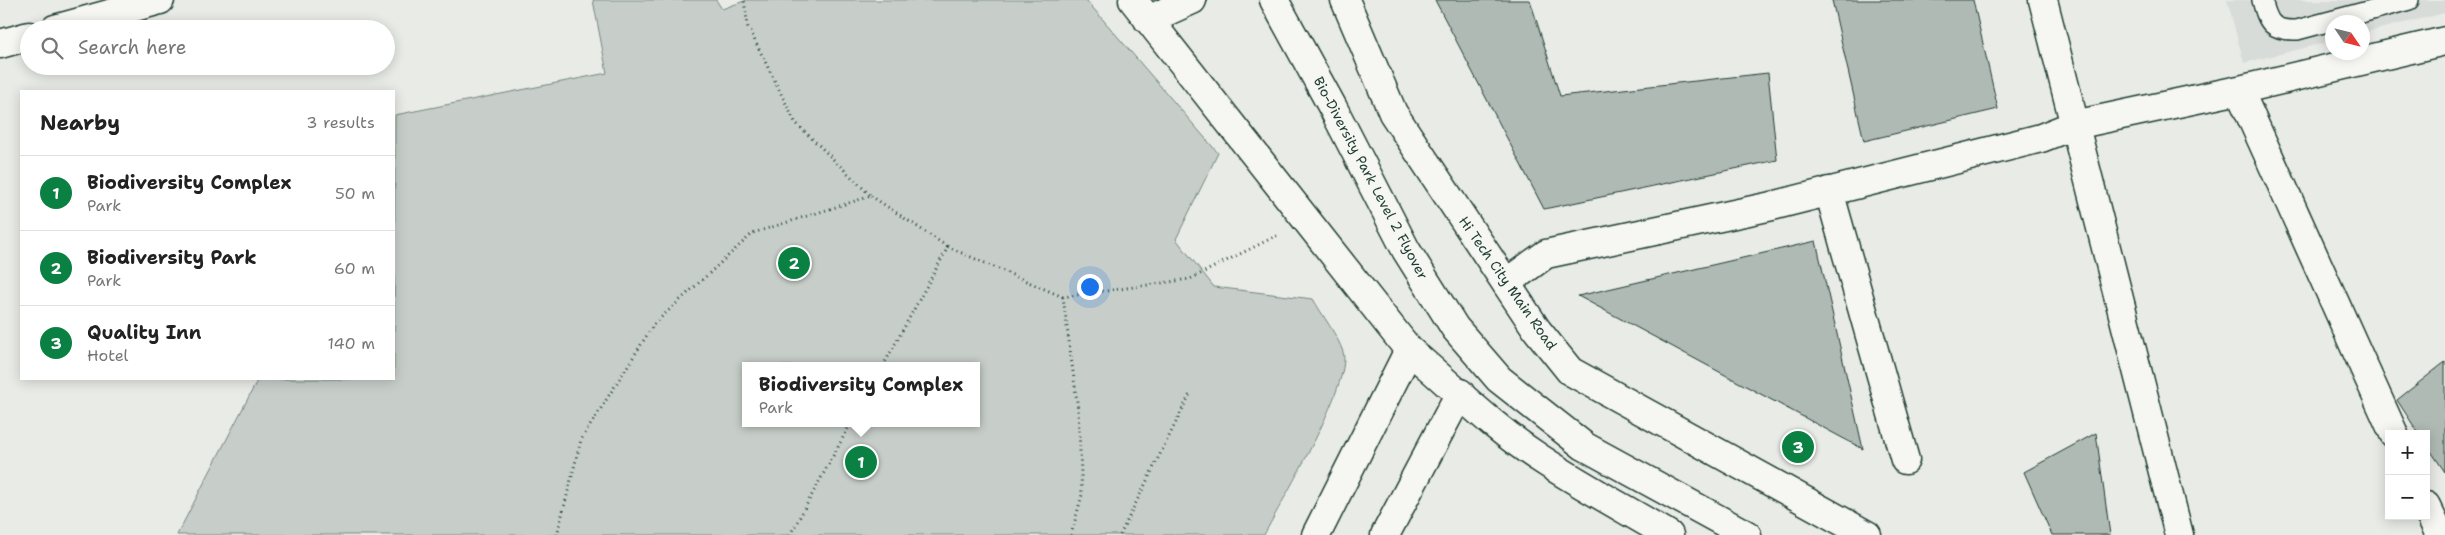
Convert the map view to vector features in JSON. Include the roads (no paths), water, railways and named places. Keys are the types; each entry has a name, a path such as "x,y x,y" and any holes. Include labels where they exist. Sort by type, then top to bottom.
{"street":[{"path":"88,20 160,0"},
{"path":"1192,0 1140,10 1409,350 1460,393 1485,418 1541,459 1669,535"},
{"name":"Bio-Diversity Park Level 2 Flyover","path":"1274,0 1334,108 1406,250 1455,328 1499,379 1584,446 1747,535"},
{"path":"2043,0 2179,535"},
{"name":"Hi Tech City Main Road","path":"1351,5 1393,113 1537,330 1570,371 1867,535"},
{"path":"0,44 20,38"},
{"path":"1506,283 1546,254 1772,206 2041,138 2074,125 2239,90 2445,41"},
{"path":"2239,90 2392,430"},
{"path":"1829,192 1905,460"},
{"path":"1316,535 1409,350"},
{"path":"1385,535 1460,393"},
{"path":"2430,514 2440,535"}],"lane":[{"path":"2262,0 2271,23 2282,31 2297,30 2409,0"}],"place":[{"name":"Biodiversity Park","path":"794,263"},
{"name":"Quality Inn","path":"1798,447"},
{"name":"Biodiversity Complex","path":"861,462"}]}
